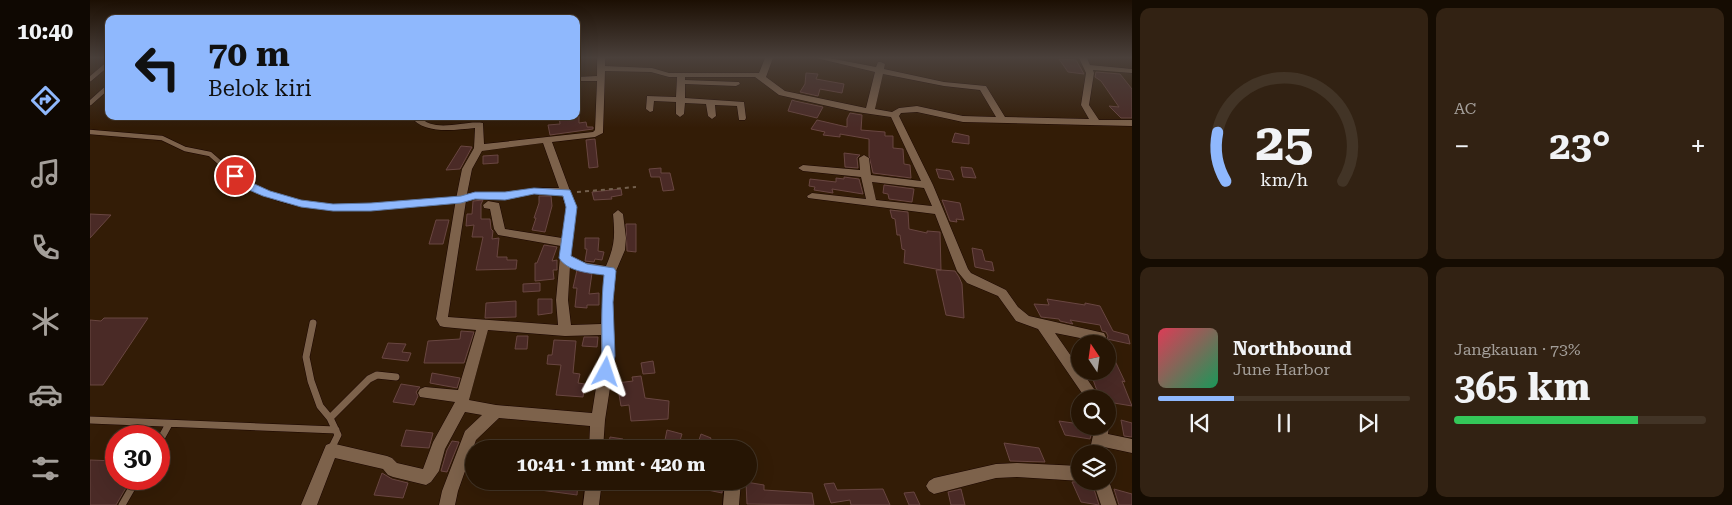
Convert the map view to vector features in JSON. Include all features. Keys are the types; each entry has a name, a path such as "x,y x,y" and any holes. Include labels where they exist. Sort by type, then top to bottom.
{"street":[{"path":"479,148 595,134 600,131 600,82"},
{"path":"680,114 681,82"},
{"path":"709,82 736,84"},
{"path":"766,82 771,88 782,93 894,115 899,111 917,109 963,119 1132,123"},
{"path":"870,111 877,82"},
{"path":"935,82 983,88 1002,120"},
{"path":"1089,82 1085,105 1095,122"},
{"path":"650,109 650,98 741,104 742,118"},
{"path":"710,102 712,116"},
{"path":"894,115 928,185 962,271 967,278 1001,292 1016,314 1026,322 1090,335"},
{"path":"417,120 430,126 450,127 481,121 479,148 467,169 461,199 443,322 458,325 565,331 607,329"},
{"path":"547,140 572,207 565,243 562,300 565,331"},
{"path":"864,158 865,176 872,203"},
{"path":"803,168 928,185"},
{"path":"461,199 475,195 505,196 534,191 567,192"},
{"path":"812,196 939,210"},
{"path":"488,205 495,206 499,230 502,232 565,243"},
{"path":"597,440 608,356 607,302 610,271 619,250 620,228 618,214"},
{"path":"565,258 573,264 610,271"},
{"path":"1042,325 1088,390"},
{"path":"309,505 331,450 387,463 393,470 426,477 431,471 438,447 462,401 475,361 483,326"},
{"path":"425,393 496,411 598,420"},
{"path":"447,505 450,491 470,436 496,411"},
{"path":"1106,435 1132,446"},
{"path":"934,486 996,471 1017,470 1071,473"},
{"path":"591,505 593,490"},
{"path":"731,505 732,490"},
{"path":"1104,490 1109,505"}],"lane":[{"path":"90,102 105,89"},
{"path":"90,132 167,140 185,149 210,154 246,185 266,194 301,203 350,208 461,199"},
{"path":"313,323 306,357 311,381 320,406 330,418 338,435 331,450"},
{"path":"330,418 369,379 377,374 396,377"},
{"path":"90,420 336,430"},
{"path":"122,505 131,490"}],"path":[{"path":"567,192 636,188"}],"building":[{"path":"805,82 830,82 844,84 842,93 820,89 818,96 800,92"},
{"path":"1101,82 1126,82 1132,89 1132,118 1121,118 1109,106 1119,107"},
{"path":"792,100 823,107 817,118 788,111"},
{"path":"850,113 862,115 861,130 885,132 885,136 893,136 893,148 903,149 904,164 910,165 911,178 873,173 869,156 869,139 840,134 840,137 823,135 825,132 811,129 817,120 847,127 847,119"},
{"path":"560,120 579,120 579,123 586,122 587,127 593,127 593,129 550,135 548,125 560,124"},
{"path":"955,133 969,136 969,144 952,142"},
{"path":"595,139 598,167 589,168 586,140"},
{"path":"461,146 472,147 460,169 446,170"},
{"path":"844,153 860,155 857,158 858,168 845,167"},
{"path":"498,155 498,163 483,164 483,156"},
{"path":"961,167 972,168 976,178 963,177"},
{"path":"661,168 661,173 670,173 674,190 663,191 660,177 651,177 649,169"},
{"path":"936,169 950,171 954,180 939,178"},
{"path":"844,177 859,179 863,194 832,189 833,193 814,190 815,187 809,186 810,179 836,182 836,178 844,179"},
{"path":"884,185 914,189 912,202 889,199 888,194 883,193"},
{"path":"621,189 622,195 611,197 612,199 594,200 592,192"},
{"path":"539,196 551,196 552,206 545,232 532,230"},
{"path":"483,200 481,204 481,219 490,219 493,231 492,239 499,238 497,257 517,260 516,269 476,270 483,237 472,237 474,225 466,226 467,214 472,214 473,201"},
{"path":"942,200 960,203 964,220 956,219 957,222 950,221"},
{"path":"890,210 908,212 909,229 927,233 927,231 940,232 941,270 904,263 905,250 902,249 900,235 897,235 895,219 892,218"},
{"path":"90,214 111,215 90,238"},
{"path":"436,220 449,220 443,244 429,244"},
{"path":"626,224 636,224 636,252 627,251"},
{"path":"585,238 599,238 598,251 604,252 602,260 595,259 594,262 585,261 587,249 585,249"},
{"path":"544,245 557,247 552,261 557,260 557,270 553,270 554,279 535,281 535,263 537,263"},
{"path":"972,248 982,250 985,261 992,262 994,271 975,267"},
{"path":"577,270 592,273 589,294 599,293 599,305 587,305 587,308 575,307 577,288 573,288"},
{"path":"936,270 955,271 962,284 964,318 946,315"},
{"path":"540,283 540,291 523,292 523,284"},
{"path":"538,299 552,299 552,313 538,315"},
{"path":"1047,299 1100,306 1113,331 1128,335 1130,344 1116,341 1116,335 1108,335 1106,332 1102,331 1100,325 1070,320 1073,324 1060,321 1059,319 1041,317 1034,304 1049,305"},
{"path":"516,301 516,317 485,318 486,303"},
{"path":"104,318 148,318 103,385 90,385 90,320 101,321"},
{"path":"461,331 474,332 464,363 424,363 428,341 460,339"},
{"path":"517,336 528,336 527,349 515,349"},
{"path":"584,337 598,337 597,347 582,346"},
{"path":"554,340 576,341 573,373 580,374 578,383 585,384 583,397 556,395 561,365 547,364 548,355 552,355"},
{"path":"388,343 406,344 402,352 411,353 408,361 382,358"},
{"path":"653,361 655,373 643,374 641,363"},
{"path":"1116,363 1125,382 1122,381 1132,406 1116,403 1116,390 1097,390 1093,380 1116,380"},
{"path":"432,373 460,378 457,388 430,383"},
{"path":"641,376 645,398 669,401 668,419 631,421 629,405 621,406 617,383 633,381 632,377"},
{"path":"401,384 420,387 416,392 418,396 414,405 393,402"},
{"path":"1121,420 1132,423 1132,437 1124,436"},
{"path":"1059,421 1071,423 1071,435 1091,435 1090,439 1065,435"},
{"path":"406,430 433,433 429,448 401,446"},
{"path":"667,430 682,434 680,440 665,440"},
{"path":"701,434 711,438 710,440 699,440"},
{"path":"610,437 623,439 623,440 610,440"},
{"path":"452,441 459,442 447,472 441,471 447,450"},
{"path":"1004,443 1039,448 1045,462 1010,461"},
{"path":"90,460 105,461 105,490 125,490 116,505 90,505"},
{"path":"382,473 392,479 408,483 403,498 374,495"},
{"path":"834,483 837,490 883,489 890,505 851,505 850,500 831,503 824,484"},
{"path":"757,484 764,485 764,490 812,493 814,505 747,504 746,490 757,490"},
{"path":"961,489 965,505 951,505 948,492"},
{"path":"540,490 577,490 577,495"},
{"path":"708,490 722,490 722,493"},
{"path":"1076,490 1094,490 1099,505 1081,502"},
{"path":"1114,490 1132,494 1132,505 1119,505"},
{"path":"914,492 920,505 909,505 904,493"}],"route":[{"path":"235,176 246,185 266,194 317,206 350,208 461,199 475,195 505,196 534,191 567,192 572,207 565,243 565,258 573,264 610,271 607,302 608,356 606,372"}]}
